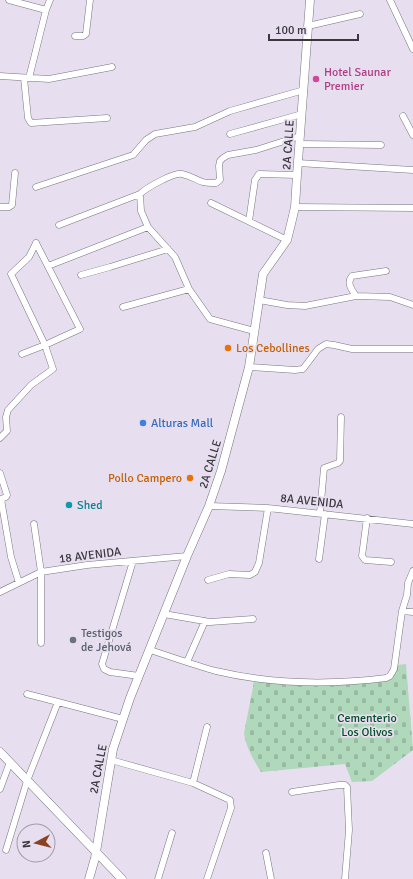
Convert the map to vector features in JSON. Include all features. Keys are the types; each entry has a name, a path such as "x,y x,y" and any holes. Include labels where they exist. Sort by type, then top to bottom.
{"main road":[{"name":"2A CALLE","path":"89,879 96,852 111,760 123,719 187,556 209,506 227,453 249,368 263,274 287,240 295,207 310,0"},
{"path":"0,752 122,879"}],"street":[{"path":"9,0 46,10"},
{"path":"50,0 26,78 29,121 31,123 107,118"},
{"path":"75,36 84,36 86,34 90,0"},
{"path":"390,0 413,49"},
{"path":"308,26 360,14"},
{"path":"0,76 49,79 112,68"},
{"path":"36,187 133,155 146,140 155,134 195,127 230,111 304,90"},
{"path":"230,134 302,114"},
{"path":"403,116 411,127 413,135"},
{"path":"59,225 140,194 149,187 178,173 184,174 202,183 216,183 220,180 220,161 228,155 300,140 381,145"},
{"path":"298,163 413,170"},
{"path":"0,207 9,207 12,205 15,173"},
{"path":"249,221 255,180 259,174 297,175"},
{"path":"140,194 142,211 148,227 175,256 189,289 210,318 254,331"},
{"path":"212,203 287,240"},
{"path":"295,207 413,208"},
{"path":"48,266 148,227"},
{"path":"0,438 7,431 6,417 8,410 31,385 53,369 45,345 11,274 29,257 36,243 80,329 45,345 22,354"},
{"path":"80,275 168,249"},
{"path":"356,296 349,285 350,278 352,276 386,271"},
{"path":"123,307 189,289"},
{"path":"259,300 287,305 305,306 356,296 390,297 413,305"},
{"path":"249,368 303,369 318,349 326,344 352,349 413,349"},
{"path":"319,559 323,514 324,468 340,461 341,417"},
{"path":"0,473 7,496 0,501 2,521 19,583"},
{"name":"8A AVENIDA","path":"209,506 268,508 413,524"},
{"path":"208,580 229,574 250,575 255,572 259,563 268,508"},
{"path":"367,518 362,553 364,558 367,560 392,562"},
{"path":"34,524 41,572 41,643"},
{"name":"18 AVENIDA","path":"0,592 41,572 87,565 187,556"},
{"path":"133,561 102,664 104,669 110,672 139,676"},
{"path":"150,650 215,671 240,676 318,683 386,678 390,676 394,669 402,611 407,595 408,583 413,571"},
{"path":"402,611 413,612"},
{"path":"164,614 205,621 253,619"},
{"path":"187,662 205,621"},
{"path":"27,694 123,719"},
{"path":"6,850 28,781 58,702"},
{"path":"193,783 207,727"},
{"path":"111,760 193,783 230,800 231,808 207,879"},
{"path":"0,789 10,762"},
{"path":"292,792 339,785 345,785 347,787 349,830 345,879"},
{"path":"158,879 172,833"},
{"path":"266,853 271,879"}],"green space":[{"name":"Cementerio Los Olivos","path":"406,664 413,750 372,781 352,782 345,764 261,772 248,748 244,733 255,677 341,683 391,677 397,665"}],"place":[{"name":"Hotel Saunar Premier","path":"316,79"},
{"name":"Los Cebollines","path":"228,348"},
{"name":"Alturas Mall","path":"143,423"},
{"name":"Pollo Campero","path":"190,478"},
{"name":"Shed","path":"69,505"},
{"name":"Testigos de Jehová","path":"73,640"}]}
